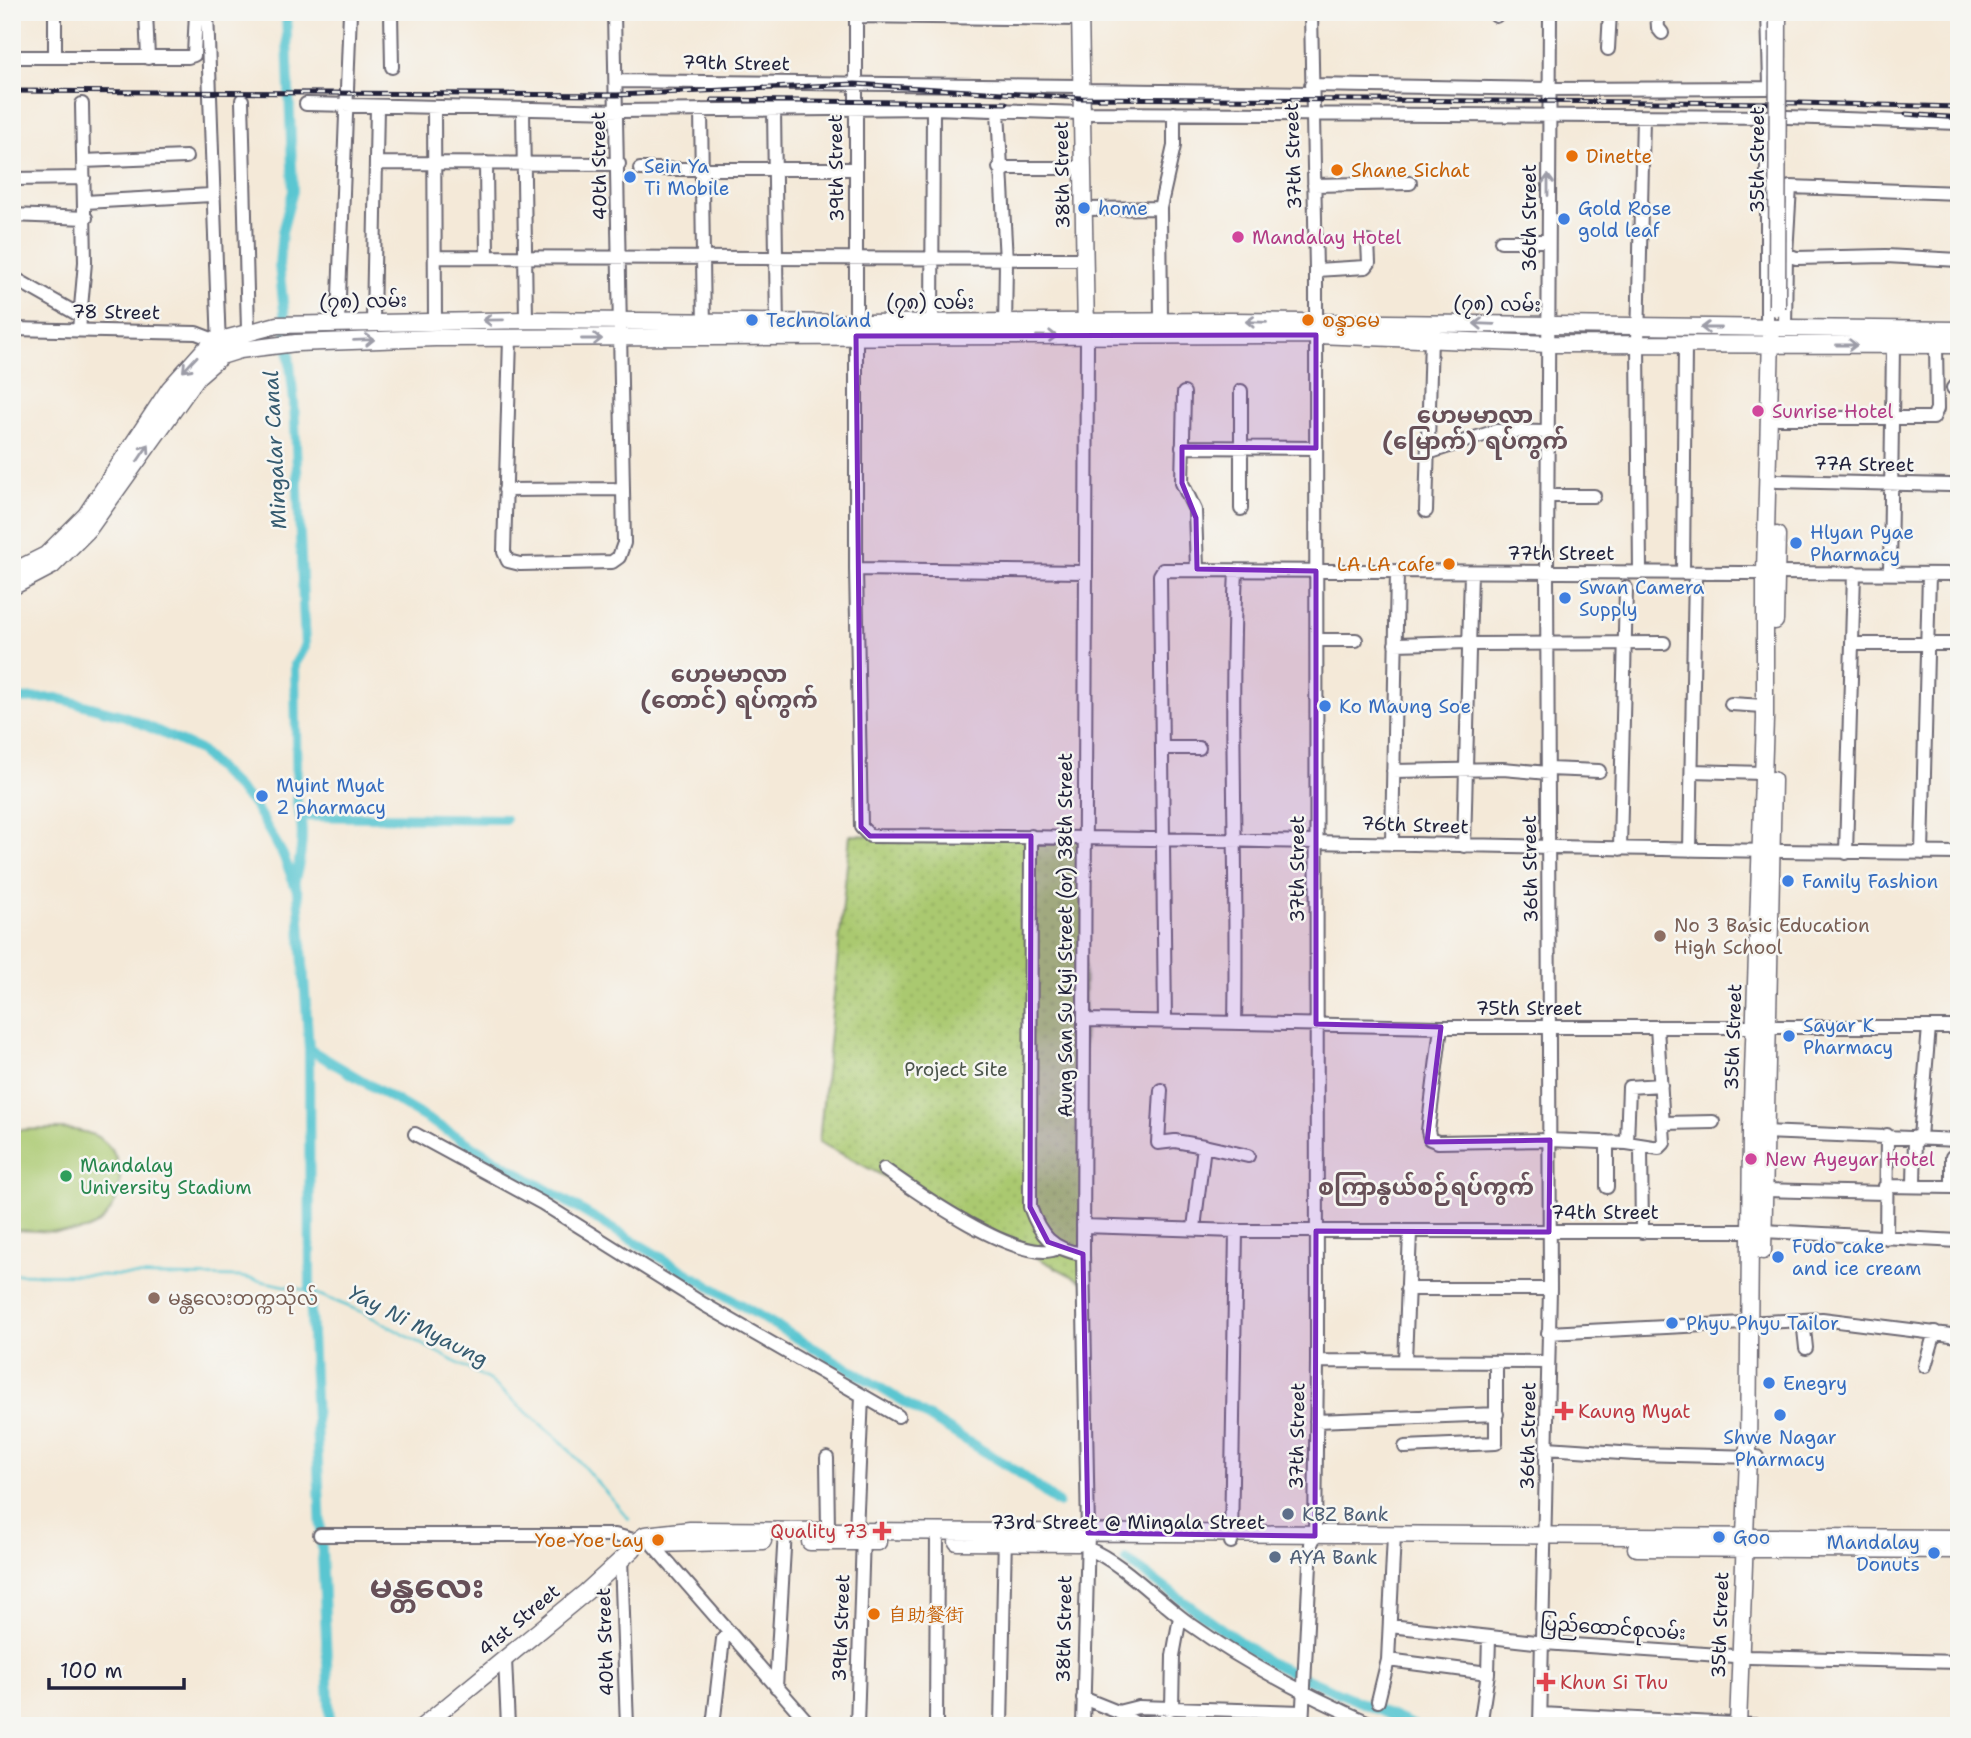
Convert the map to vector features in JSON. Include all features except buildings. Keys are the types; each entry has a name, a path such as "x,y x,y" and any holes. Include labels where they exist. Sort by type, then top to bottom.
{"main road":[{"name":"35th Street","path":"1738,1726 1744,1657 1753,1456 1777,308 1778,12"},
{"name":"38th Street","path":"1080,15 1086,329"},
{"name":"(၇၈) လမ်း","path":"12,572 46,555 86,516 188,365 248,330 286,324 338,322 622,319 704,320 777,330"},
{"name":"(၇၈) လမ်း","path":"1086,329 1161,321 1550,344 1639,336 1959,330"},
{"name":"(၇၈) လမ်း","path":"12,587 52,566 88,530 219,349 296,343 510,338 704,338 777,330 1549,326 1639,336 1685,345 1776,334 1893,345 1959,345"},
{"name":"35th Street","path":"1766,853 1764,706 1777,481 1776,334"},
{"name":"35th Street","path":"1758,1231 1765,1132 1759,1106"},
{"name":"73rd Street @ Mingala Street","path":"785,1536 828,1531 861,1535"},
{"name":"73rd Street @ Mingala Street","path":"638,1546 690,1536 861,1535 1087,1541 1230,1538 1750,1544 1959,1550"},
{"name":"73rd Street @ Mingala Street","path":"1750,1544 1959,1538"},
{"name":"41st Street","path":"423,1726 638,1546"},
{"name":"35th Street","path":"1744,1657 1747,1726"}],"street":[{"path":"55,12 55,56"},
{"path":"146,12 148,58"},
{"path":"12,57 148,58 194,55 196,12"},
{"path":"206,12 219,349"},
{"path":"338,322 349,12"},
{"path":"391,12 392,67"},
{"name":"40th Street","path":"505,490 504,552 508,561 520,564 612,562 619,558 624,543 622,319 614,12"},
{"name":"37th Street","path":"1302,1719 1313,1540 1317,1361 1316,270 1311,12"},
{"name":"36th Street","path":"1541,1720 1550,1289 1547,572 1550,12"},
{"path":"1608,49 1610,12"},
{"path":"1662,33 1658,28 1657,13 1768,13"},
{"name":"79th Street","path":"617,81 1081,88 1767,88 1770,84 1768,13"},
{"path":"856,14 1080,15"},
{"name":"39th Street","path":"856,14 856,569 861,827 870,836"},
{"path":"243,100 248,330"},
{"path":"79,330 86,218 82,104"},
{"path":"306,104 618,111 933,108 1082,113 1767,117 1959,123"},
{"path":"373,322 377,106"},
{"path":"434,107 435,321"},
{"path":"932,329 933,108"},
{"path":"523,109 526,320"},
{"path":"701,110 704,338"},
{"path":"774,110 777,171 777,330"},
{"path":"998,110 999,169 1006,261 1005,329"},
{"path":"1161,321 1160,208 1174,146 1174,113"},
{"path":"1640,572 1639,336 1643,117"},
{"path":"1767,117 1776,334"},
{"path":"83,161 186,157"},
{"path":"377,163 619,164"},
{"path":"486,163 487,257"},
{"path":"999,169 1083,168"},
{"path":"640,169 855,169"},
{"path":"12,179 84,178"},
{"path":"1314,185 1410,183"},
{"path":"1776,334 1786,254 1790,187 1959,194"},
{"path":"85,202 211,195"},
{"path":"1084,209 1160,208"},
{"path":"12,215 86,218"},
{"path":"1501,241 1548,241"},
{"path":"1316,270 1366,267 1369,263 1368,242"},
{"path":"1786,254 1796,258 1886,256 1959,260"},
{"path":"436,257 856,257 1006,261 1085,259"},
{"path":"12,277 79,315"},
{"name":"78 Street","path":"12,329 196,332 219,349"},
{"name":"Aung San Su Kyi Street (or) 38th Street","path":"1086,329 1083,1254 1087,1541"},
{"path":"510,338 505,490 623,489"},
{"path":"1426,511 1431,338"},
{"path":"1685,345 1692,771 1690,850"},
{"path":"1890,574 1893,345"},
{"path":"1778,418 1892,418 1936,415 1936,345"},
{"path":"1241,391 1241,509"},
{"path":"1184,393 1182,483 1196,519 1197,569"},
{"path":"1428,453 1496,431 1549,432"},
{"path":"1182,447 1316,448"},
{"name":"77A Street","path":"1777,481 1950,485"},
{"path":"1548,496 1594,496"},
{"path":"856,569 1086,572"},
{"name":"77th Street","path":"1162,748 1160,575 1163,570 1959,574"},
{"path":"1235,1023 1233,632 1236,571"},
{"path":"1392,844 1396,571"},
{"path":"1464,846 1471,572"},
{"path":"1846,853 1854,573"},
{"path":"1922,853 1929,574"},
{"path":"1620,849 1626,589"},
{"path":"1317,640 1356,640"},
{"path":"1395,643 1664,643"},
{"path":"1852,644 1959,643"},
{"path":"1731,705 1764,706"},
{"path":"1164,1021 1162,748 1199,748"},
{"path":"1393,771 1599,771"},
{"path":"1692,771 1763,773"},
{"name":"76th Street","path":"870,836 1236,838 1548,849 1959,853"},
{"path":"1031,836 1030,1207 1048,1242 1058,1248 1083,1254"},
{"name":"75th Street","path":"1085,1020 1441,1027 1959,1027"},
{"path":"1441,1027 1430,1139 1437,1142 1550,1140 1663,1147 1657,1027"},
{"path":"1914,1185 1929,1027"},
{"path":"1627,1143 1629,1087 1661,1085"},
{"path":"1161,1090 1158,1143 1204,1146 1248,1156"},
{"path":"1663,1123 1713,1122"},
{"path":"1765,1132 1959,1140"},
{"path":"415,1134 542,1203 624,1256 898,1416"},
{"path":"1886,1238 1887,1135"},
{"path":"1607,1142 1607,1188"},
{"path":"1194,1228 1204,1146"},
{"path":"1641,1147 1642,1232"},
{"path":"1763,1190 1885,1189 1914,1185 1948,1189 1952,1187 1956,1176 1952,1157"},
{"path":"884,1169 942,1209 994,1236 1036,1250 1052,1252 1058,1248"},
{"name":"74th Street","path":"1083,1226 1236,1231 1758,1231 1959,1241"},
{"path":"1230,1538 1236,1231"},
{"path":"1405,1362 1410,1232"},
{"path":"1407,1289 1550,1289"},
{"path":"1803,1320 1806,1348"},
{"path":"1548,1333 1803,1320 1850,1321 1959,1336"},
{"path":"1925,1366 1935,1332"},
{"path":"1317,1361 1548,1362"},
{"path":"1405,1447 1493,1444 1497,1441 1496,1362"},
{"name":"39th Street","path":"857,1726 862,1397"},
{"path":"1316,1421 1497,1414"},
{"path":"1547,1448 1636,1454 1753,1456"},
{"path":"827,1458 828,1531"},
{"path":"323,1535 615,1535 638,1546 729,1634 811,1726"},
{"path":"776,1687 785,1536"},
{"path":"936,1726 938,1536"},
{"path":"1001,1726 1005,1537"},
{"path":"1378,1701 1388,1660 1394,1540"},
{"path":"1087,1541 1180,1617 1242,1661 1376,1726"},
{"name":"38th Street","path":"1083,1726 1087,1541"},
{"name":"40th Street","path":"627,1726 638,1546"},
{"path":"1172,1709 1174,1656 1180,1617"},
{"name":"ပြည်ထောင်စုလမ်း","path":"1390,1626 1544,1643 1744,1657 1959,1662"},
{"path":"713,1726 723,1639 729,1634"},
{"path":"1480,1726 1488,1673 1489,1637"},
{"path":"505,1659 508,1726"},
{"path":"1388,1660 1488,1673"},
{"path":"1083,1698 1118,1712 1137,1725 1170,1720 1181,1726"},
{"path":"1118,1712 1130,1708 1172,1709 1302,1719"},
{"path":"1541,1720 1772,1726"}],"highlighted area":[{"path":"1316,335 1316,448 1182,447 1182,483 1196,518 1197,569 1316,571 1316,1024 1441,1027 1427,1142 1550,1140 1549,1232 1316,1231 1315,1536 1088,1533 1083,1254 1048,1242 1030,1207 1031,836 870,836 861,827 856,336"}],"green space":[{"name":"Project Site","path":"850,835 1085,839 1083,1282 819,1142"},
{"name":"Mandalay University Stadium","path":"12,1130 70,1130 88,1133 103,1140 113,1151 120,1180 111,1210 101,1221 88,1229 72,1232 12,1230"}],"waterway":[{"name":"Mingalar Canal","path":"286,12 293,191 282,232 279,265 294,401 305,647 295,664 297,804 302,834 294,884"},
{"path":"12,699 57,698 125,716 199,750 254,805 283,855 298,893 309,1049 310,1291 330,1726"},
{"path":"301,816 505,819"},
{"path":"309,1049 856,1373 1018,1472 1058,1503"},
{"name":"Yay Ni Myaung","path":"12,1274 241,1277 310,1291 362,1312 489,1380 564,1444 629,1519"},
{"path":"1126,1560 1268,1662 1415,1726"}],"railway":[{"path":"12,91 617,95 855,84 1081,98 1799,103 1959,107"},
{"path":"712,100 1006,103"},
{"path":"1906,114 1959,118"}],"place":[{"name":"Dinette","path":"1572,156"},
{"name":"Shane Sichat","path":"1337,170"},
{"name":"Sein Ya Ti Mobile","path":"630,177"},
{"name":"home","path":"1084,208"},
{"name":"Gold Rose gold leaf","path":"1564,219"},
{"name":"Mandalay Hotel","path":"1238,237"},
{"name":"Technoland","path":"752,320"},
{"name":"စန္ဒာမေ","path":"1308,320"},
{"name":"Sunrise Hotel","path":"1758,411"},
{"name":"Hlyan Pyae Pharmacy","path":"1796,543"},
{"name":"LA LA cafe","path":"1449,564"},
{"name":"Swan Camera Supply","path":"1565,598"},
{"name":"Ko Maung Soe","path":"1325,706"},
{"name":"Myint Myat 2 pharmacy","path":"262,796"},
{"name":"Family Fashion","path":"1788,881"},
{"name":"No 3 Basic Education High School","path":"1660,936"},
{"name":"Sayar K Pharmacy","path":"1789,1036"},
{"name":"New Ayeyar Hotel","path":"1751,1159"},
{"name":"Mandalay University Stadium","path":"66,1176"},
{"name":"Fudo cake and ice cream","path":"1778,1257"},
{"name":"မန္တလေးတက္ကသိုလ်","path":"154,1298"},
{"name":"Phyu Phyu Tailor","path":"1672,1323"},
{"name":"Enegry","path":"1769,1383"},
{"name":"Kaung Myat","path":"1564,1411"},
{"name":"Shwe Nagar Pharmacy","path":"1780,1415"},
{"name":"KBZ Bank","path":"1288,1514"},
{"name":"Quality 73","path":"882,1531"},
{"name":"Goo","path":"1719,1537"},
{"name":"Yoe Yoe Lay","path":"658,1540"},
{"name":"Mandalay Donuts","path":"1934,1553"},
{"name":"AYA Bank","path":"1275,1557"},
{"name":"自助餐街","path":"874,1614"},
{"name":"Khun Si Thu","path":"1546,1682"}],"district":[{"name":"ဟေမမာလာ (မြောက်) ရပ်ကွက်","path":"1475,428"},
{"name":"ဟေမမာလာ (တောင်) ရပ်ကွက်","path":"729,687"},
{"name":"စကြာနွယ်စဉ်ရပ်ကွက်","path":"1426,1187"},
{"name":"မန္တလေး","path":"427,1586"}]}
